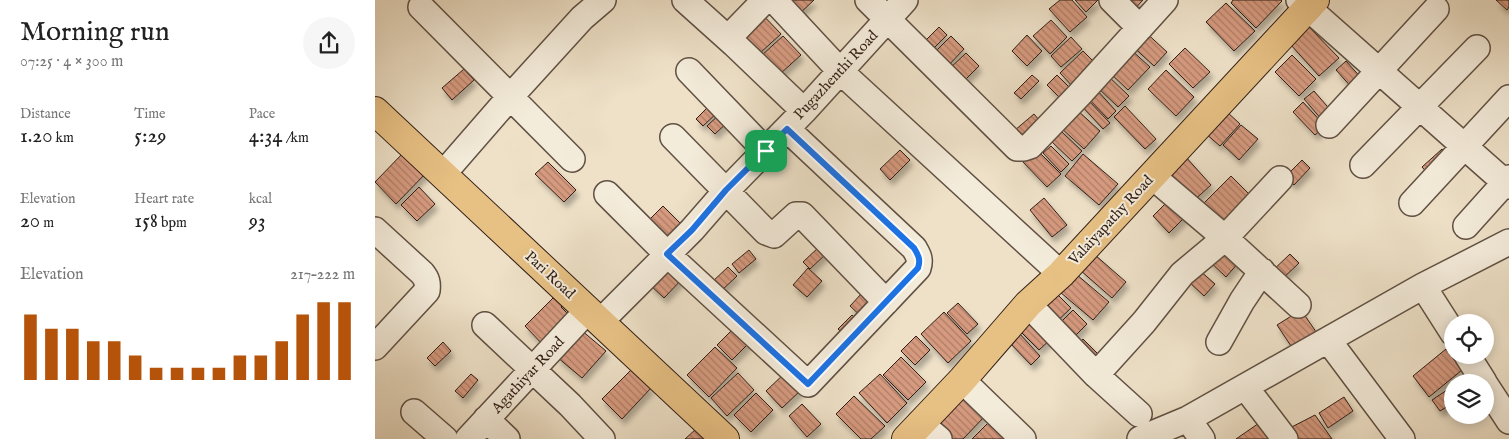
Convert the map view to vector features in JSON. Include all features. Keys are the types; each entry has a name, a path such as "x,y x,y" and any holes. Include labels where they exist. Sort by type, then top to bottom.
{"main road":[{"name":"Valaiyapathy Road","path":"921,434 962,380 1028,304 1061,274 1153,176 1307,3"},
{"name":"Pari Road","path":"375,111 725,439"}],"street":[{"path":"443,174 582,18 603,0"},
{"path":"685,0 734,44 804,112"},
{"path":"734,44 733,37 735,31 765,0"},
{"path":"868,0 1017,148 1030,146 1165,0"},
{"name":"Pugazhenthi Road","path":"594,316 667,254 692,230 726,190 804,112 905,0"},
{"path":"1112,0 1140,28"},
{"path":"1307,3 1420,107 1508,182 1466,226"},
{"path":"421,7 572,159"},
{"path":"780,7 841,72 1061,274"},
{"path":"1329,126 1436,9"},
{"path":"1363,166 1477,48"},
{"path":"689,71 766,151"},
{"path":"1412,203 1509,98"},
{"path":"607,194 667,254 808,384 918,268 920,262 914,248 787,129"},
{"path":"673,137 771,234 777,233 796,215 802,215 885,302"},
{"path":"1153,176 1225,238 1298,305"},
{"path":"1096,375 1144,322 1182,274 1225,238 1279,179"},
{"path":"375,230 427,279 427,291 375,347"},
{"path":"1140,439 1195,429 1246,388 1329,340 1423,286 1506,250"},
{"path":"1219,342 1261,271"},
{"path":"1423,286 1444,319"},
{"path":"1028,304 1096,375 1139,414"},
{"name":"Agathiyar Road","path":"468,439 533,370 594,316"},
{"path":"485,325 570,405 602,439"},
{"path":"1329,340 1402,439"},
{"path":"962,380 1018,438"},
{"path":"1246,388 1285,439"},
{"path":"1494,397 1509,421"},
{"path":"414,412 445,439"},
{"path":"486,419 507,439"}],"building":[{"path":"782,0 814,0 797,16"},
{"path":"1060,0 1072,0 1087,17 1070,32 1049,9"},
{"path":"1075,0 1098,0 1086,12"},
{"path":"1128,0 1143,0 1130,14"},
{"path":"1233,0 1282,1 1256,28 1231,3"},
{"path":"1496,0 1509,0 1507,10"},
{"path":"1226,3 1255,31 1234,51 1206,22"},
{"path":"759,11 781,34 760,53 738,31"},
{"path":"1051,20 1067,37 1050,54 1033,36"},
{"path":"939,27 947,35 930,52 922,44"},
{"path":"1309,27 1339,58 1319,76 1290,44"},
{"path":"1142,29 1167,52 1154,66 1129,43"},
{"path":"1027,35 1042,51 1027,66 1012,51"},
{"path":"783,36 801,55 780,74 762,55"},
{"path":"951,36 964,49 946,68 932,55"},
{"path":"1071,37 1082,49 1061,67 1051,56"},
{"path":"1129,48 1150,67 1128,90 1108,71"},
{"path":"1185,48 1210,72 1193,88 1169,64"},
{"path":"1083,51 1099,67 1075,89 1060,73"},
{"path":"966,53 979,66 961,84 948,70"},
{"path":"1292,55 1316,79 1299,96 1275,72"},
{"path":"1346,61 1364,81 1354,90 1336,70"},
{"path":"464,69 474,80 452,100 442,88"},
{"path":"1166,70 1194,97 1176,116 1148,89"},
{"path":"1106,74 1129,96 1118,107 1095,85"},
{"path":"1032,75 1039,81 1021,99 1014,93"},
{"path":"1057,75 1075,93 1065,103 1047,85"},
{"path":"1096,89 1116,111 1108,119 1087,97"},
{"path":"1314,91 1333,113 1323,121 1304,99"},
{"path":"1085,97 1110,123 1103,129 1079,103"},
{"path":"1303,102 1325,126 1315,135 1293,112"},
{"path":"711,104 719,111 703,126 696,119"},
{"path":"1125,106 1156,139 1145,149 1114,117"},
{"path":"1076,109 1100,131 1084,149 1060,127"},
{"path":"723,111 731,119 715,134 707,126"},
{"path":"1226,111 1240,124 1220,146 1206,134"},
{"path":"1034,114 1044,126 1025,142 1015,130"},
{"path":"1241,125 1258,139 1239,160 1223,145"},
{"path":"1061,131 1082,151 1072,161 1051,141"},
{"path":"1051,146 1069,164 1061,172 1043,153"},
{"path":"1034,147 1061,174 1047,187 1021,160"},
{"path":"1442,149 1450,158 1430,176 1422,167"},
{"path":"900,150 910,160 890,180 880,169"},
{"path":"405,151 427,172 396,204 375,182"},
{"path":"1083,154 1118,184 1099,205 1065,176"},
{"path":"1185,156 1211,185 1191,203 1165,175"},
{"path":"1302,160 1310,168 1294,185 1285,177"},
{"path":"548,162 576,190 564,202 535,174"},
{"path":"1231,176 1253,198 1223,228 1201,206"},
{"path":"419,187 435,204 417,221 401,205"},
{"path":"1044,198 1067,225 1052,237 1030,210"},
{"path":"1170,199 1187,215 1169,233 1153,216"},
{"path":"663,206 683,226 665,244 645,224"},
{"path":"1220,244 1239,262 1226,277 1206,258"},
{"path":"820,246 827,253 810,269 803,262"},
{"path":"749,250 756,259 739,273 732,264"},
{"path":"1094,254 1126,282 1112,298 1080,270"},
{"path":"1290,254 1299,263 1279,282 1270,273"},
{"path":"670,262 685,276 664,298 649,284"},
{"path":"728,267 737,276 720,292 711,283"},
{"path":"808,268 822,281 807,297 793,285"},
{"path":"1198,269 1215,284 1204,296 1187,280"},
{"path":"1076,274 1109,302 1093,320 1060,292"},
{"path":"862,293 875,305 863,318 850,306"},
{"path":"1057,294 1071,308 1052,326 1038,312"},
{"path":"556,295 564,304 561,307 574,320 546,348 525,326"},
{"path":"958,303 978,324 967,334 947,313"},
{"path":"1073,310 1087,324 1070,341 1056,327"},
{"path":"1301,310 1321,339 1297,355 1277,325"},
{"path":"944,312 971,341 948,363 921,334"},
{"path":"852,315 860,323 846,337 838,329"},
{"path":"1029,316 1052,338 1039,350 1017,328"},
{"path":"737,325 752,340 732,360 717,345"},
{"path":"581,330 606,351 582,378 557,357"},
{"path":"1019,333 1040,356 1031,365 1009,342"},
{"path":"916,336 930,350 915,365 901,351"},
{"path":"1083,339 1103,359 1094,368 1074,347"},
{"path":"443,342 451,351 435,366 427,358"},
{"path":"715,347 737,368 709,397 687,375"},
{"path":"1444,351 1444,364 1457,364 1462,370 1457,374 1444,374 1444,385 1429,397 1413,376"},
{"path":"901,357 926,382 908,400 883,375"},
{"path":"632,369 651,388 622,419 602,399"},
{"path":"738,373 754,390 727,416 711,398"},
{"path":"785,373 801,390 782,408 766,391"},
{"path":"471,374 478,380 463,398 455,391"},
{"path":"880,374 907,403 887,423 859,393"},
{"path":"1444,392 1444,409 1440,411 1432,400"},
{"path":"756,393 773,410 751,432 734,415"},
{"path":"966,395 986,415 963,439 946,439 934,427"},
{"path":"854,396 885,426 871,439 861,439 836,414"},
{"path":"1344,397 1353,411 1328,428 1319,413"},
{"path":"802,404 821,424 807,437 789,416"},
{"path":"1315,415 1332,439 1288,439 1282,432"},
{"path":"994,417 1010,432 1004,439 972,439"},
{"path":"1262,421 1271,439 1236,439"},
{"path":"696,429 705,439 685,439"}],"route":[{"path":"787,129 914,248 919,256 918,268 808,384 667,254 692,230 726,190 766,151 787,129"}]}
